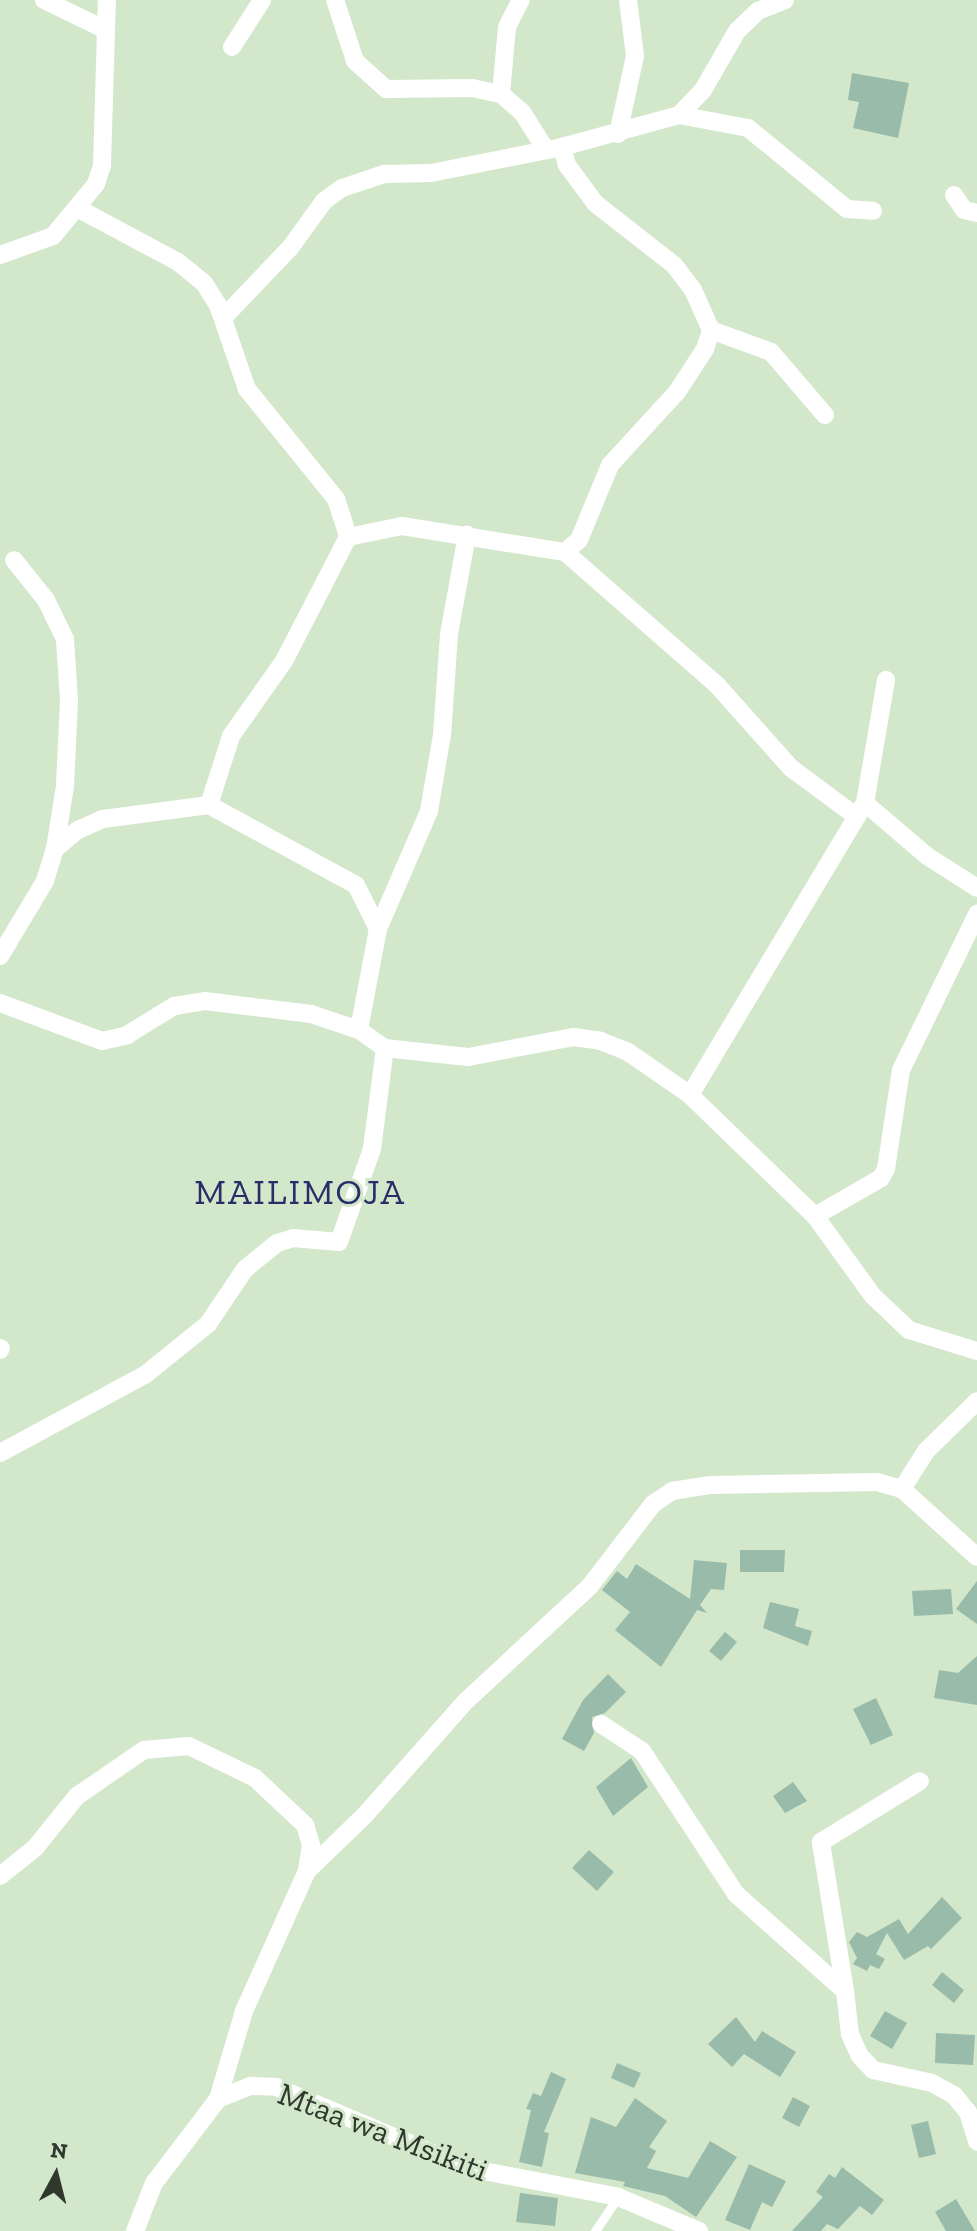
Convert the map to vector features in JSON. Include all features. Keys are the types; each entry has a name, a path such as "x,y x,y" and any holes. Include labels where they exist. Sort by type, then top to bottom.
{"street":[{"path":"44,0 104,29"},
{"path":"0,255 53,236 77,208 102,165 107,0"},
{"path":"232,47 262,0"},
{"path":"335,0 355,61 386,89 472,88 501,94 522,112 554,148 595,203 674,265 693,290 711,330 705,349 677,392 610,465 579,540 565,552"},
{"path":"501,94 507,27 521,0"},
{"path":"618,134 635,56 628,0"},
{"path":"679,115 703,90 737,31 758,11 785,0"},
{"path":"223,318 290,248 324,201 342,188 384,174 431,173 554,148 618,134 679,115 748,128 847,209 873,211"},
{"path":"954,195 964,210 977,213"},
{"path":"77,208 178,262 204,283 223,318 247,389 336,499 348,537 284,661 231,736 209,805"},
{"path":"711,330 771,352 825,415"},
{"path":"348,537 402,526 565,552 717,685 791,768 861,810 977,888"},
{"path":"359,1030 378,929 429,811 467,535"},
{"path":"0,956 45,881 55,849 66,771 65,639 46,600 14,560"},
{"path":"690,1095 861,810 886,680"},
{"path":"55,849 78,830 103,819 209,805 356,885 378,929"},
{"path":"815,1216 881,1178 886,1169 901,1070 977,914"},
{"path":"0,1003 102,1041 127,1035 174,1006 205,1001 311,1014 359,1030 385,1048 468,1057 588,1039 628,1052 690,1095 815,1216 873,1296 909,1330 977,1351"},
{"path":"0,1453 146,1374 208,1324 245,1269 277,1243 293,1238 339,1242 372,1149 385,1048"},
{"path":"902,1489 926,1451 977,1401"},
{"path":"307,1871 365,1815 466,1701 590,1586 653,1504 672,1491 808,1479 877,1482 902,1489 977,1557"},
{"path":"601,1724 642,1751 736,1894 845,1991"},
{"path":"0,1876 35,1848 77,1796 144,1750 189,1746 255,1778 305,1825 311,1845 307,1871 244,2011 218,2099 154,2183 135,2231"},
{"path":"920,1781 821,1842 850,2034 860,2056 873,2070 932,2083 954,2095 968,2112 977,2142"},
{"name":"Mtaa wa Msikiti","path":"218,2099 251,2086 276,2087 468,2168 618,2197 699,2231"}],"lane":[{"path":"595,2231 618,2197"}],"building":[{"path":"852,73 909,83 898,138 853,128 859,102 848,100"},
{"path":"740,1550 785,1550 784,1572 740,1572"},
{"path":"694,1560 727,1563 724,1590 711,1589 700,1605 707,1613 697,1610 661,1667 615,1630 630,1612 602,1590 617,1571 627,1579 636,1564 690,1599"},
{"path":"977,1581 977,1624 956,1609"},
{"path":"951,1589 953,1614 914,1616 912,1591"},
{"path":"770,1602 799,1609 795,1626 812,1631 808,1646 763,1628"},
{"path":"725,1632 737,1642 721,1661 709,1651"},
{"path":"977,1656 977,1705 934,1698 939,1670 958,1673"},
{"path":"608,1674 626,1692 605,1713 592,1717 594,1733 584,1751 562,1739 583,1700"},
{"path":"876,1698 893,1735 871,1745 853,1709"},
{"path":"631,1758 648,1787 613,1816 596,1787"},
{"path":"793,1782 807,1801 785,1813 773,1796"},
{"path":"589,1850 614,1872 597,1891 572,1868"},
{"path":"942,1897 962,1918 931,1949 928,1946 904,1960 887,1933 876,1954 885,1959 879,1969 870,1965 867,1971 853,1964 857,1958 849,1942 857,1932 867,1937 899,1919 908,1934"},
{"path":"942,1972 964,1990 954,2003 932,1985"},
{"path":"885,2011 907,2023 892,2049 870,2036"},
{"path":"736,2017 755,2042 762,2031 796,2052 780,2077 744,2054 732,2067 708,2044"},
{"path":"936,2033 975,2035 973,2065 935,2063"},
{"path":"617,2063 641,2073 634,2088 611,2078"},
{"path":"551,2072 566,2079 544,2132 549,2133 542,2167 519,2162 531,2110 526,2109 533,2093 541,2096"},
{"path":"793,2097 810,2106 799,2127 782,2118"},
{"path":"635,2098 667,2121 649,2147 656,2151 647,2168 688,2178 710,2141 737,2157 696,2217 665,2196 623,2186 625,2182 575,2173 591,2117 616,2127"},
{"path":"928,2121 936,2154 919,2158 911,2125"},
{"path":"749,2164 786,2181 772,2207 762,2202 750,2230 725,2220"},
{"path":"842,2167 884,2200 872,2215 860,2206 838,2229 827,2224 821,2231 792,2231 823,2197 816,2192 829,2174 835,2178"},
{"path":"520,2193 558,2198 555,2226 516,2222"},
{"path":"956,2199 975,2231 946,2231 935,2212"}],"district":[{"name":"MAILIMOJA","path":"300,1192"}]}
